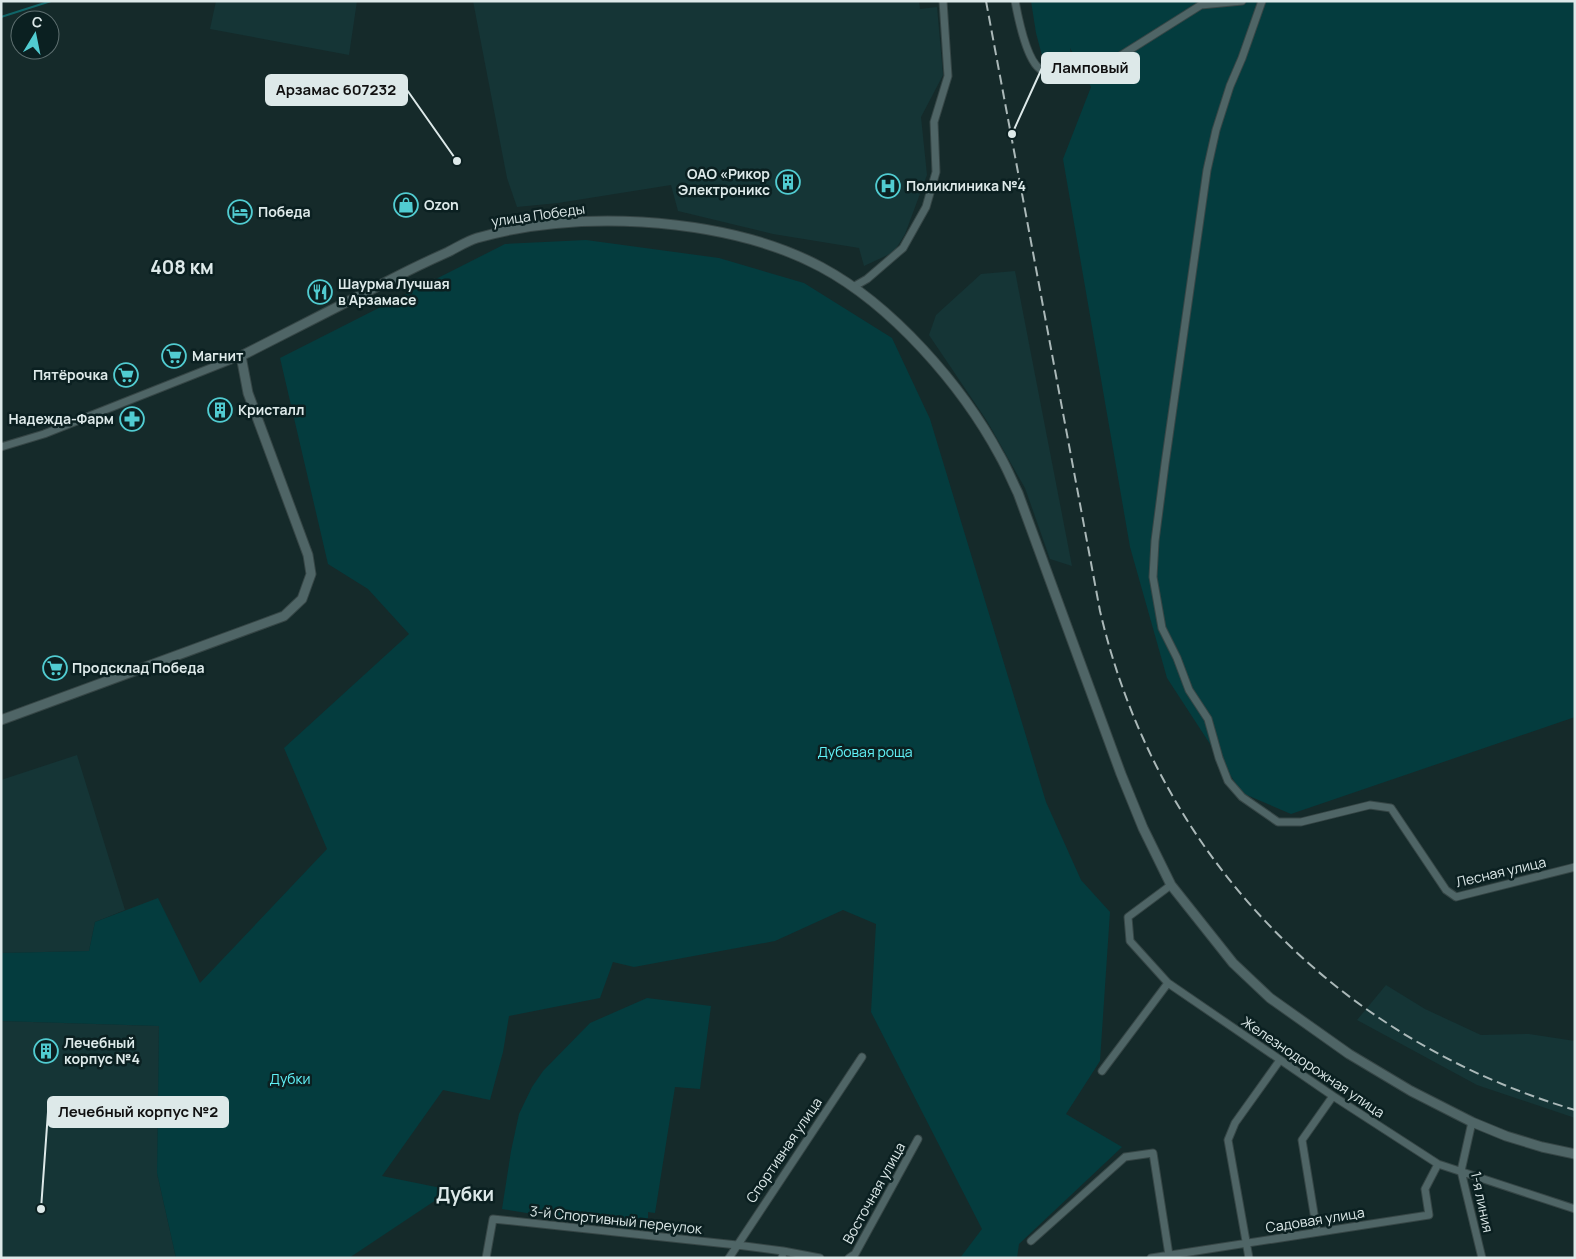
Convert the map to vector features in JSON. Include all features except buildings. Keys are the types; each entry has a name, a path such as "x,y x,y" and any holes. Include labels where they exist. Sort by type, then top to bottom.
{"street":[{"path":"853,287 867,279 903,248 926,207 936,172 934,122 948,76 943,1"},
{"path":"1015,1 1021,31 1034,61 1040,69 1047,72 1102,68 1201,5 1242,1"},
{"name":"Лесная улица","path":"1262,1 1230,86 1216,130 1207,170 1164,464 1155,541 1153,578 1162,628 1177,658 1189,690 1208,719 1219,758 1228,781 1242,797 1278,822 1301,822 1370,805 1391,808 1446,890 1456,897 1575,867"},
{"name":"улица Победы","path":"241,356 405,272 475,239 511,230 543,225 606,220 678,224 741,236 799,256 822,267 853,287 891,317 928,355 970,407 1000,456 1018,493 1133,806 1171,885 1233,963 1270,998 1349,1054 1412,1091 1472,1122 1524,1141 1575,1154"},
{"path":"1,447 44,434 241,356 248,393 308,555 311,574 302,599 284,616 1,720"},
{"name":"Железнодорожная улица","path":"1171,885 1128,917 1130,941 1168,983 1333,1096 1438,1164 1575,1209"},
{"path":"1102,1071 1168,983"},
{"name":"Спортивная улица","path":"729,1258 862,1057"},
{"path":"1249,1258 1228,1140 1235,1123 1280,1060"},
{"path":"1317,1232 1302,1140 1333,1096"},
{"name":"1-я линия","path":"1472,1122 1462,1171 1482,1258"},
{"name":"Восточная улица","path":"849,1258 855,1254 918,1139"},
{"path":"1031,1241 1125,1157 1153,1153 1169,1255"},
{"name":"Садовая улица","path":"1151,1258 1429,1215 1426,1189 1438,1164"},
{"name":"3-й Спортивный переулок","path":"486,1258 493,1220 737,1245"},
{"path":"737,1245 783,1254 820,1258"}],"shaded area":[{"path":"216,1 357,1 349,55 210,29"},
{"path":"473,1 919,1 920,9 937,7 943,75 921,117 927,175 905,234 894,252 864,266 859,248 773,234 678,211 671,185 558,203 517,207 507,178"},
{"path":"1015,271 1072,566 1050,559 1025,488 987,421 929,335 936,315 981,274"},
{"path":"77,755 125,910 95,922 89,951 1,953 1,780"},
{"path":"1386,985 1425,1009 1481,1035 1529,1034 1575,1041 1575,1118 1477,1085 1357,1020"},
{"path":"1,1021 159,1026 157,1173 176,1258 1,1258"}],"green space":[{"path":"1031,1 1575,1 1575,717 1291,814 1242,793 1167,678 1130,547 1063,159 1091,87 1070,48 1072,63 1044,63 1036,33"},
{"name":"Дубовая роща","path":"586,240 719,258 804,283 892,338 930,419 1046,802 1081,880 1110,912 1100,1061 1066,1114 1122,1147 1019,1244 1017,1258 960,1258 982,1229 871,1012 876,924 843,910 775,941 634,967 613,962 600,998 509,1016 503,1052 490,1100 443,1090 382,1176 451,1190 349,1258 176,1258 157,1173 159,1026 1,1021 1,953 89,951 95,922 158,898 200,983 327,849 284,748 409,634 368,589 328,564 280,358 505,244"},
{"path":"647,998 711,1006 700,1089 675,1087 655,1213 648,1212 648,1218 640,1224 627,1229 502,1209 519,1114 532,1087 543,1071 590,1023"}],"waterway":[{"path":"1,17 51,1"}],"railway":[{"path":"986,1 1100,611 1127,700 1165,782 1212,857 1269,925 1335,985 1408,1036 1488,1078 1575,1110"}],"place":[{"name":"Ламповый","path":"1012,134"},
{"name":"Арзамас 607232","path":"457,161"},
{"name":"ОАО «Рикор Электроникс","path":"788,182"},
{"name":"Поликлиника №4","path":"888,186"},
{"name":"Ozon","path":"406,205"},
{"name":"Победа","path":"240,212"},
{"name":"Шаурма Лучшая в Арзамасе","path":"320,292"},
{"name":"Магнит","path":"174,356"},
{"name":"Пятёрочка","path":"126,375"},
{"name":"Кристалл","path":"220,410"},
{"name":"Надежда-Фарм","path":"132,419"},
{"name":"Продсклад Победа","path":"55,668"},
{"name":"Лечебный корпус №4","path":"46,1051"},
{"name":"Лечебный корпус №2","path":"41,1209"}],"district":[{"name":"408 км","path":"182,267"},
{"name":"Дубки","path":"465,1194"}]}
